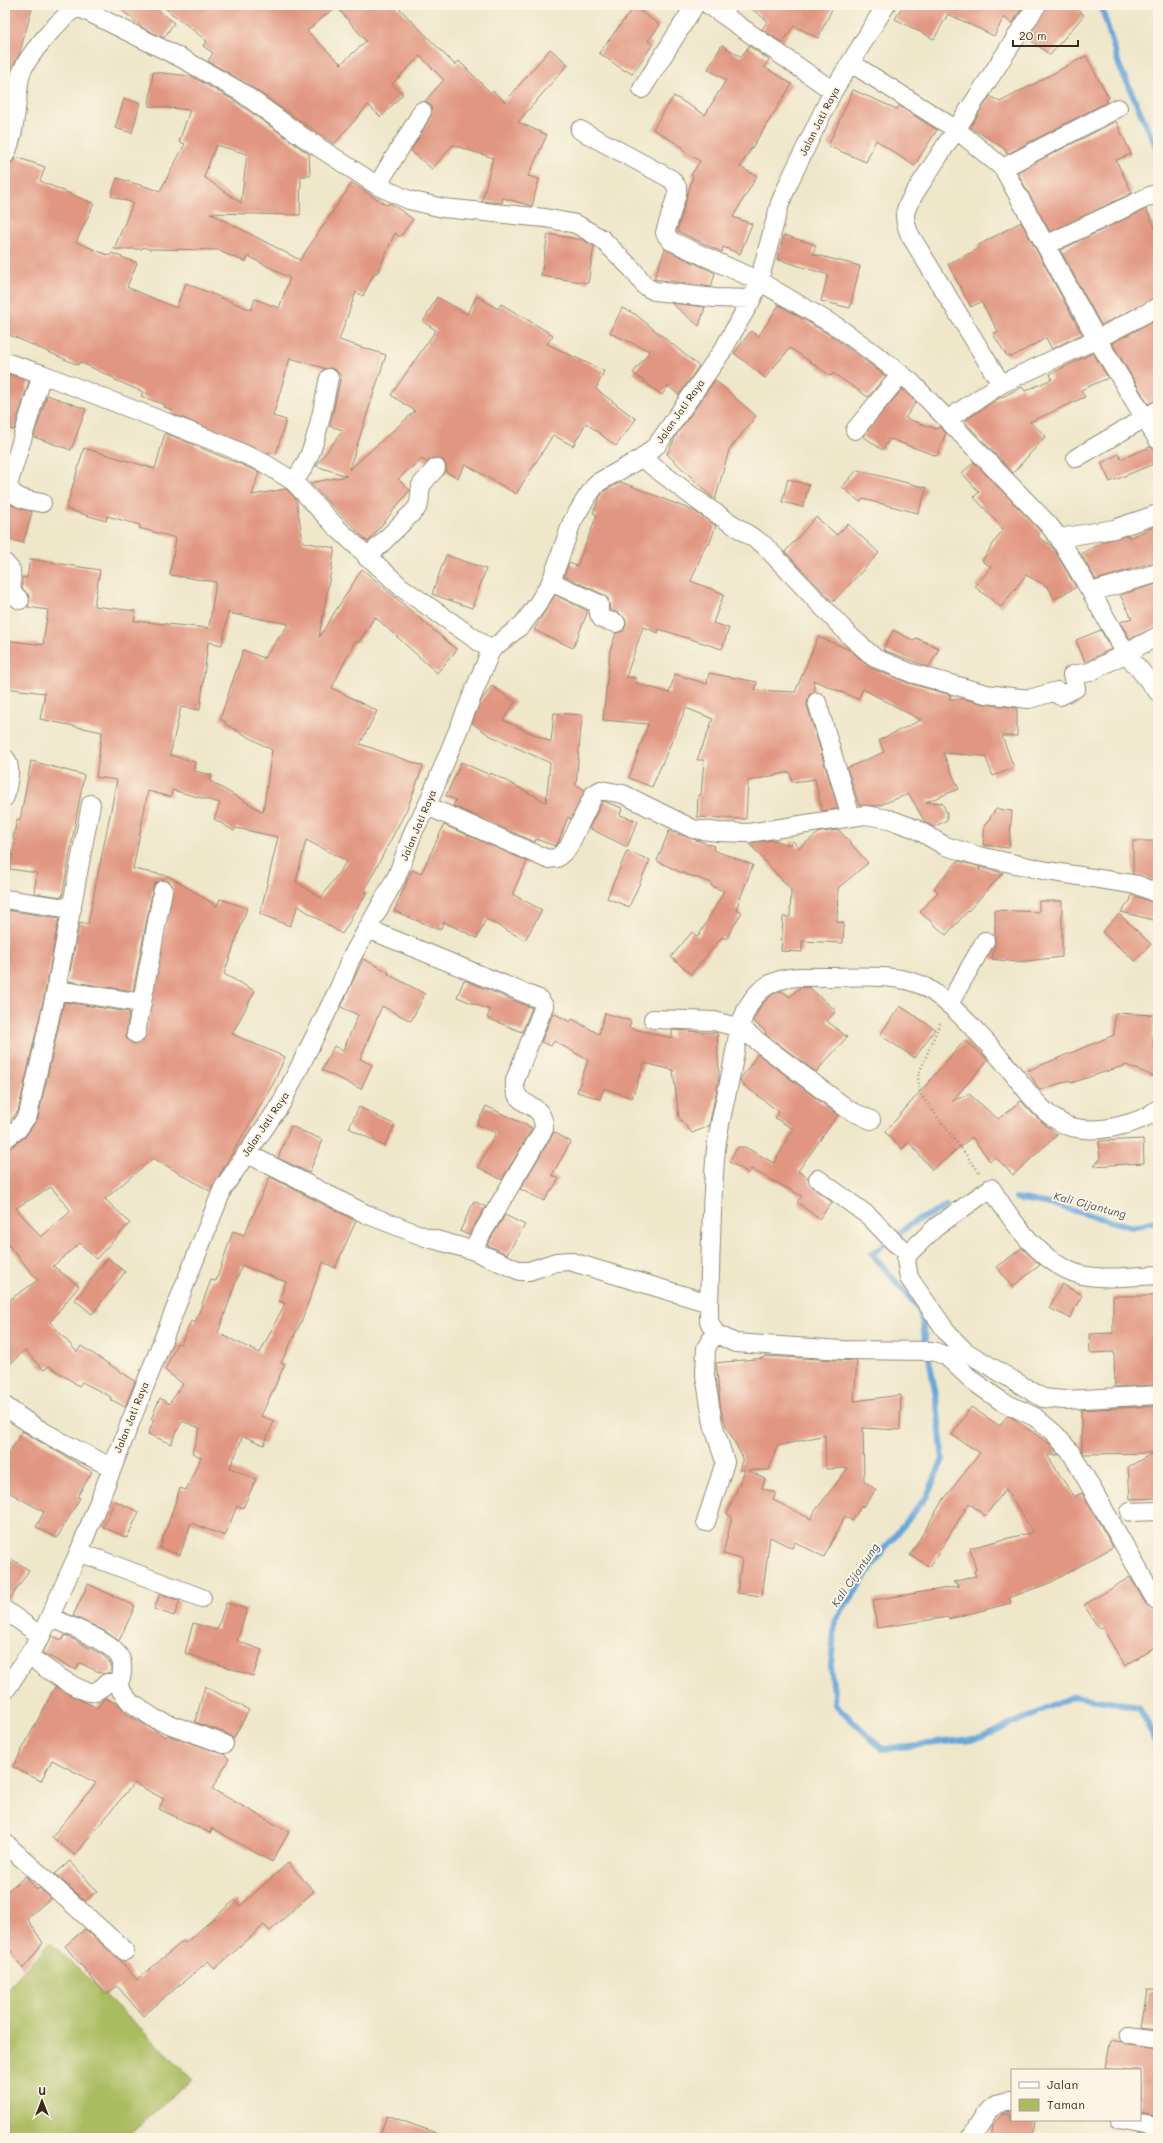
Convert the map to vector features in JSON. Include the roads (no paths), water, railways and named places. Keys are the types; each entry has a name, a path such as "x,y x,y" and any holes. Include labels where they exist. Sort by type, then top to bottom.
{"street":[{"path":"642,89 695,5"},
{"path":"709,5 729,11 833,91"},
{"name":"Jalan Jati Raya","path":"5,1691 41,1636 79,1552 111,1467 223,1188 281,1104 340,986 350,960 397,876 414,830 427,806 491,650 523,624 551,582 572,522 597,483 642,458 657,445 718,357 752,299 759,281 780,203 833,91 886,5"},
{"path":"1000,384 910,235 904,220 906,207 1037,5"},
{"path":"5,155 18,105 20,76 41,42 77,6 183,59 241,92 303,137 378,186 409,200 443,208 545,218 576,224 602,239 634,270 645,286 654,291 715,298 752,299"},
{"path":"851,63 956,130 1003,168 1098,339 1152,413 1158,440"},
{"path":"1003,168 1118,108"},
{"path":"378,186 389,163 414,127 422,111"},
{"path":"580,130 671,179 677,187 677,194 665,233 667,237 759,281 839,328 901,374 948,419 1048,524 1059,538 1125,652 1158,692"},
{"path":"1046,245 1152,195"},
{"path":"948,419 1000,384 1098,339 1158,307"},
{"path":"5,362 42,374 224,445 264,463 293,481 367,558 402,588 491,650"},
{"path":"42,374 8,485 11,492 17,498 42,503"},
{"path":"855,430 901,374"},
{"path":"293,481 301,473 315,438 329,378"},
{"path":"1076,458 1152,413"},
{"path":"642,458 705,506 764,545 850,636 875,658 911,673 986,694 1029,700 1057,690 1060,696 1076,688 1072,676 1090,672 1125,652 1158,636"},
{"path":"367,558 416,509 419,504 421,485 436,468"},
{"path":"1059,538 1114,529 1158,514"},
{"path":"5,563 11,570 12,593 20,600"},
{"path":"1091,592 1158,573"},
{"path":"551,582 600,604 600,614 602,619 616,623"},
{"path":"817,702 851,817"},
{"path":"5,758 7,760 9,774 5,797"},
{"path":"427,806 546,859 557,858 568,848 594,794 601,790 623,794 693,829 719,832 748,833 865,815 889,819 916,829 945,846 979,856 1047,872 1138,885 1158,894"},
{"path":"5,1139 18,1129 28,1115 56,990 91,804"},
{"path":"136,1034 163,890"},
{"path":"5,899 72,909"},
{"path":"368,929 539,999 544,1006 515,1080 514,1090 519,1100 536,1109 544,1118 544,1129 472,1250"},
{"path":"949,1004 985,941"},
{"path":"1158,1109 1136,1122 1109,1129 1088,1130 1062,1123 1037,1102 997,1054 949,1004 924,986 904,980 877,977 775,980 759,992 747,1009 740,1028 716,1149 709,1303 709,1321 715,1333 735,1343 843,1350 924,1351 946,1356 973,1381 1000,1401 1035,1417 1055,1434 1072,1454 1155,1599 1158,1601"},
{"path":"56,990 142,1003"},
{"path":"653,1019 714,1021 740,1028 849,1110 871,1120"},
{"path":"246,1153 366,1214 425,1237 472,1250 520,1271 529,1271 556,1262 569,1261 709,1303"},
{"path":"818,1179 870,1217 902,1248 909,1278 949,1335 966,1352 1043,1398 1064,1400 1158,1394"},
{"path":"902,1248 936,1227 991,1188 1013,1223 1043,1254 1067,1270 1081,1274 1105,1277 1158,1275"},
{"path":"706,1522 725,1462 712,1419 705,1375 706,1348 715,1333"},
{"path":"1035,1417 1043,1398"},
{"path":"5,1406 15,1414 66,1444 111,1467"},
{"path":"1130,1512 1158,1511"},
{"path":"79,1552 202,1598"},
{"path":"5,1610 41,1636"},
{"path":"50,1617 114,1649 121,1659 123,1670 118,1687"},
{"path":"28,1656 54,1674 87,1691 97,1690 111,1682 118,1687 130,1702 155,1719 224,1744"},
{"path":"5,1844 125,1951"},
{"path":"1129,2036 1158,2040"},
{"path":"971,2138 990,2108 1000,2101 1011,2101"},
{"path":"1125,2121 1158,2127"}],"waterway":[{"name":"Kali Cijantung","path":"1101,5 1119,65 1158,151"},
{"name":"Kali Cijantung","path":"1016,1198 1051,1204 1132,1227 1158,1220"},
{"name":"Kali Cijantung","path":"946,1207 912,1223 872,1254 920,1310 936,1396 943,1459 927,1496 886,1547 835,1620 831,1665 835,1704 882,1749 981,1738 1073,1696 1139,1707 1158,1746"}]}
